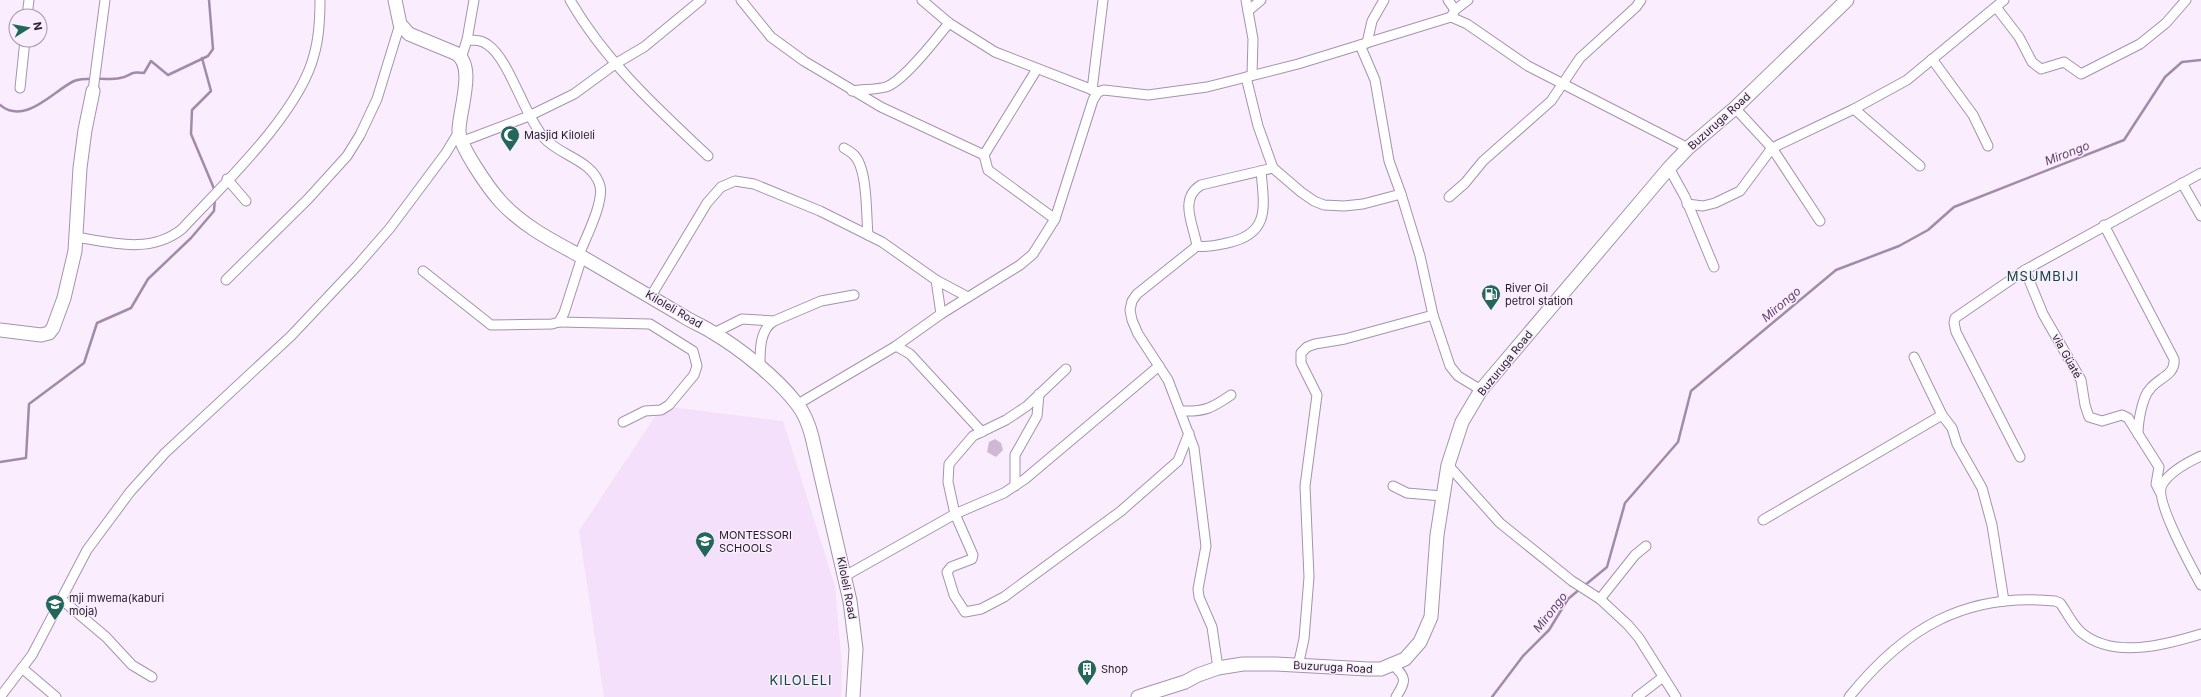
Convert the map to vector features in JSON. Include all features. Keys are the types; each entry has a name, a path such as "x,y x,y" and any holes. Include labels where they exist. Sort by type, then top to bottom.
{"main road":[{"path":"395,0 400,24 409,34 418,39 449,50 462,58 465,68 466,82 460,137"},
{"name":"Buzuruga Road","path":"1138,697 1185,682 1198,675 1218,668 1242,664 1382,669 1405,659 1413,652 1420,642 1431,617 1442,496 1448,465 1462,422 1481,390 1669,168 1688,148 1735,108 1847,0"},
{"path":"0,330 40,335 51,331 64,298 75,251 80,168 85,130 94,91"},
{"name":"Kiloleli Road","path":"460,137 491,189 512,213 539,232 714,333 760,368 780,385 798,404 807,420 812,437 845,576 856,649 853,697"}],"street":[{"path":"94,91 105,0"},
{"path":"76,236 137,245 150,245 164,241 182,229 275,125 299,90 314,55 320,0"},
{"path":"462,58 467,40 474,0"},
{"path":"570,0 615,64 655,107 708,156"},
{"path":"0,697 22,668 46,629 87,550 147,471 291,336 357,266 390,228 446,153 460,137 529,116 574,94 615,64 644,46 701,0"},
{"path":"741,0 767,32 786,49 840,81 852,91 984,155"},
{"path":"922,0 950,23 995,52 1095,91 1104,90 1148,95 1178,92 1249,76 1363,44 1453,14 1468,0"},
{"path":"798,404 896,346 941,314 1020,265 1033,254 1055,220 1095,91 1103,0"},
{"path":"1246,0 1252,39 1249,76 1258,126 1273,168 1301,192 1314,201 1324,205 1363,204 1401,194"},
{"path":"1248,12 1261,0"},
{"path":"1384,0 1372,21 1363,44 1375,80 1389,161 1420,256 1433,315 1452,370 1481,390"},
{"path":"1448,0 1453,14 1528,66 1688,148"},
{"path":"1449,197 1465,183 1478,166 1551,101 1580,58 1636,7 1640,0"},
{"path":"1687,204 1703,206 1715,204 1740,191 1772,148 1854,109 1907,80 2004,0"},
{"path":"1996,7 2019,37 2037,68 2041,69 2064,62 2081,74 2140,44 2166,23 2186,0"},
{"path":"852,91 885,87 893,84 906,72 950,23"},
{"path":"226,280 308,199 346,156 360,135 375,105 400,24"},
{"path":"467,40 480,41 488,45 505,68 529,116 544,138 585,166 599,182 601,195 598,206 580,256 564,313 559,322"},
{"path":"20,88 23,48"},
{"path":"1932,58 1973,115 1988,146"},
{"path":"1037,69 984,155 988,170 1055,220"},
{"path":"1735,108 1772,148 1820,222"},
{"path":"1854,109 1920,166"},
{"path":"844,148 855,155 860,164 864,178 868,235"},
{"path":"1197,246 1187,209 1196,188 1273,168"},
{"path":"1669,168 1687,204 1714,267"},
{"path":"1218,668 1212,627 1199,597 1198,589 1206,546 1194,448 1168,380 1138,334 1130,310 1132,301 1137,294 1197,246 1210,246 1238,241 1257,229 1262,217 1264,206 1261,171"},
{"path":"2020,457 1956,332 1954,323 1955,318 2025,270 2201,172"},
{"path":"227,179 246,201"},
{"path":"651,296 707,202 720,186 728,182 735,181 754,184 820,211 882,242 936,280 968,297"},
{"path":"2182,183 2201,216"},
{"path":"2104,225 2174,359 2172,371 2150,388 2146,395 2139,418 2138,435"},
{"name":"via Güaté","path":"2025,270 2042,314 2081,380 2085,406 2089,417 2102,421 2122,415 2128,418 2159,467 2156,484 2168,519 2201,585"},
{"path":"424,271 491,325 540,325 559,322 650,324 693,351 697,366 694,375 669,405 661,410 645,412 623,422"},
{"path":"936,280 941,314"},
{"path":"760,368 762,338 769,324 774,320 821,301 854,295"},
{"path":"1298,666 1304,639 1310,577 1304,486 1317,394 1301,363 1301,353 1307,347 1315,344 1345,339 1433,315"},
{"path":"714,333 742,319 774,320"},
{"path":"896,346 910,354 982,432"},
{"path":"1914,357 1942,415 1952,428 1957,444 1982,488 1992,525 2004,601"},
{"path":"845,576 955,514 1004,493 1015,486 1038,469 1159,366"},
{"path":"1066,369 1027,406 1006,420 974,436 963,446 948,468 949,489 955,514 973,557 951,567 946,572 962,610 969,612 990,605 1004,598 1121,511 1178,461 1189,433"},
{"path":"1015,486 1016,455 1037,416 1039,394"},
{"path":"1181,411 1196,412 1207,410 1231,395"},
{"path":"1763,520 1942,415"},
{"path":"2160,492 2162,486 2172,474 2201,456"},
{"path":"1448,465 1500,524 1572,581 1600,599 1628,625 1640,638 1676,697"},
{"path":"1393,486 1407,493 1442,496"},
{"path":"1600,599 1635,554 1646,546"},
{"path":"61,599 106,637 132,665 152,677"},
{"path":"1849,697 1887,654 1937,619 1966,608 2004,601 2055,601 2060,603 2080,632 2095,642 2114,646 2154,646 2201,634"},
{"path":"1393,665 1403,674 1404,678 1396,697"},
{"path":"22,668 56,697"},
{"path":"1637,697 1663,677"}],"shaded area":[{"name":"MONTESSORI SCHOOLS","path":"662,406 783,421 835,586 842,667 841,697 604,697 579,531"},
{"path":"995,439 1001,443 1003,450 996,457 987,452 989,442"}],"waterway":[{"path":"0,105 9,110 19,112 38,105 74,81 85,79 115,79 133,73 144,73 151,61 168,75 208,56 213,49 209,0"},
{"path":"202,58 211,91 192,110 191,134 215,191"},
{"name":"Mirongo","path":"1584,586 1607,567 1625,503 1678,442 1691,391 1836,270 1899,246 1928,230 1954,207 2124,140 2165,77 2182,62 2201,60"},
{"path":"0,462 26,458 29,404 84,363 97,323 131,308 148,279 191,238 214,211 215,198"},
{"name":"Mirongo","path":"1492,697 1523,656 1549,630 1568,599 1580,589"}],"place":[{"name":"Masjid Kiloleli","path":"510,152"},
{"name":"River Oil petrol station","path":"1491,311"},
{"name":"MONTESSORI SCHOOLS","path":"705,558"},
{"name":"mji mwema(kaburi moja)","path":"55,621"},
{"name":"Shop","path":"1087,686"}],"district":[{"name":"MSUMBIJI","path":"2043,276"},
{"name":"KILOLELI","path":"801,680"}]}
